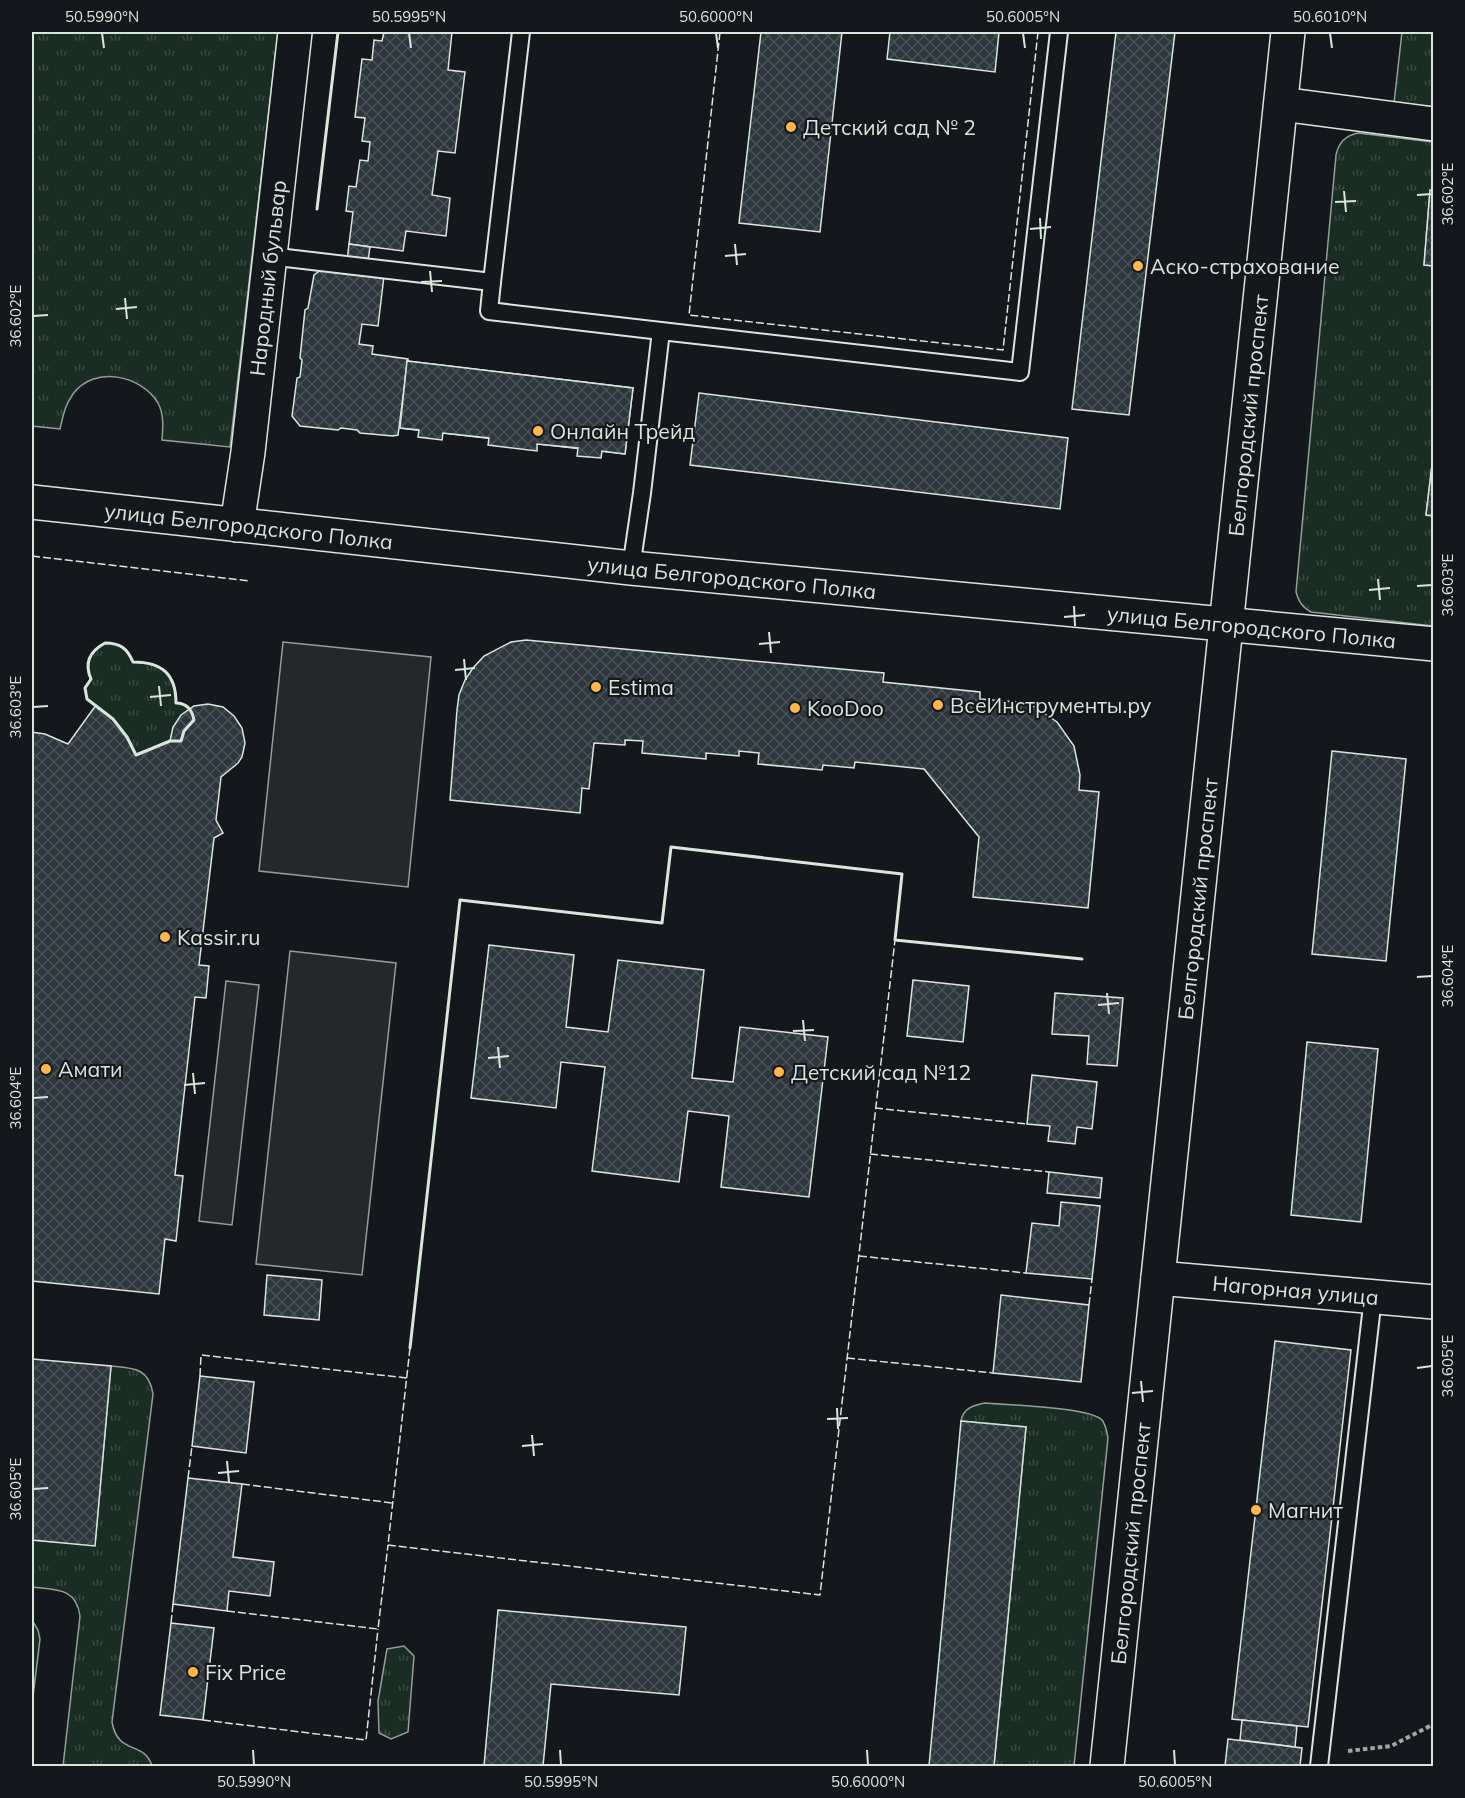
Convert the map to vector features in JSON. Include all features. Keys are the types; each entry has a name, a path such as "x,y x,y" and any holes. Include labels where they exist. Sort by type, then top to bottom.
{"main road":[{"name":"Народный бульвар","path":"237,525 248,452 295,32"},
{"name":"Белгородский проспект","path":"1107,1767 1288,32"},
{"path":"1281,104 1434,124"},
{"name":"улица Белгородского Полка","path":"32,502 631,568 1434,644"},
{"name":"Нагорная улица","path":"1158,1278 1434,1302"}],"lane":[{"path":"521,32 489,311 1020,372 1059,32"},
{"path":"269,256 492,282"},
{"path":"631,568 661,331"},
{"path":"1319,1760 1373,1296"}],"path":[{"path":"1319,1760 1391,1746 1434,1724"}],"green space":[{"path":"32,32 278,32 230,447 162,440 163,425 158,403 140,386 117,377 93,379 82,385 68,402 60,429 32,426"},
{"path":"1402,32 1433,32 1433,108 1394,103"},
{"path":"1358,133 1433,142 1433,190 1430,191 1424,265 1434,266 1434,448 1426,515 1433,516 1433,626 1311,612 1301,604 1296,592 1336,155 1343,140"},
{"path":"105,643 119,645 128,653 133,662 152,664 170,677 176,703 181,703 190,709 181,741 170,741 136,755 127,737 113,719 87,699 85,688 91,679 88,663 92,654"},
{"path":"111,1366 133,1369 144,1374 151,1385 153,1394 112,1722 120,1740 143,1753 152,1766 63,1766 80,1616 78,1607 69,1595 56,1590 32,1587 32,1540 95,1545"},
{"path":"985,1403 1082,1412 1102,1420 1107,1431 1074,1766 994,1766 1026,1427 961,1421 967,1410"},
{"path":"32,1620 40,1639 32,1705"},
{"path":"404,1646 414,1656 408,1732 391,1739 379,1733 378,1701 387,1649"}],"shaded area":[{"path":"283,642 431,657 408,887 259,871"},
{"path":"290,951 396,963 362,1275 256,1264"},
{"path":"226,981 259,985 232,1225 199,1221"}],"building":[{"path":"384,32 452,32 448,70 465,72 455,153 438,151 432,195 450,198 446,236 406,231 403,251 349,244 353,212 346,211 349,186 356,187 360,160 368,161 370,142 362,141 365,118 355,117 362,59 372,60 374,40 382,41"},
{"name":"Детский сад № 2","path":"761,32 842,32 820,232 739,223"},
{"path":"890,32 999,32 995,72 887,59"},
{"path":"1116,32 1175,32 1129,415 1072,409"},
{"path":"1430,190 1434,190 1434,266 1424,265"},
{"path":"349,244 370,247 366,274 384,276 378,326 362,324 359,344 373,346 372,354 408,359 398,435 300,426 292,416 297,378 300,377 305,310 308,308 314,275 325,267 346,269"},
{"path":"407,361 633,388 625,454 400,428"},
{"path":"407,361 633,388 625,454 602,451 601,458 577,456 578,448 537,444 537,451 488,445 489,438 443,433 442,440 418,437 419,430 400,428"},
{"path":"699,393 1068,438 1060,509 690,465"},
{"path":"1434,448 1434,516 1426,515"},
{"path":"526,640 884,673 883,682 980,692 980,699 1018,702 1033,706 1057,722 1074,746 1080,775 1079,790 1099,792 1088,908 973,897 979,837 924,769 855,762 854,768 823,765 822,770 758,764 759,753 739,751 739,756 706,753 706,759 642,753 643,741 625,740 625,745 594,743 589,789 582,788 580,813 450,800 457,710 459,695 465,680 484,656 511,642"},
{"path":"208,704 223,707 234,716 242,728 245,743 238,763 221,777 216,820 223,833 214,838 199,965 209,966 206,998 195,997 175,1175 183,1176 176,1241 165,1239 159,1294 32,1281 32,732 45,734 68,744 96,705 113,719 127,737 136,755 170,741 173,727 181,715 194,706"},
{"path":"1332,751 1406,759 1386,961 1312,954"},
{"name":"Детский сад №12","path":"489,945 574,955 566,1027 608,1032 618,960 704,970 692,1078 733,1082 740,1027 828,1037 809,1197 721,1187 729,1116 688,1111 679,1182 592,1171 605,1067 561,1062 556,1108 471,1098"},
{"path":"913,980 969,986 963,1042 907,1036"},
{"path":"1055,993 1123,998 1117,1066 1087,1064 1089,1036 1052,1034"},
{"path":"1307,1042 1378,1049 1361,1222 1291,1215"},
{"path":"1032,1075 1097,1082 1092,1129 1077,1127 1075,1144 1048,1141 1050,1126 1027,1124"},
{"path":"1049,1172 1102,1178 1100,1198 1047,1193"},
{"path":"1061,1202 1100,1206 1092,1279 1026,1273 1032,1223 1059,1226"},
{"path":"267,1275 322,1280 319,1320 264,1315"},
{"path":"1001,1295 1089,1305 1081,1382 993,1373"},
{"path":"1275,1341 1351,1350 1308,1727 1232,1719"},
{"path":"32,1359 111,1366 95,1546 32,1540"},
{"path":"200,1376 254,1382 246,1453 192,1446"},
{"path":"961,1421 1026,1427 994,1766 929,1766"},
{"path":"188,1478 242,1484 233,1557 274,1562 270,1596 229,1591 227,1611 173,1604"},
{"path":"498,1610 686,1627 679,1695 551,1684 543,1766 484,1766"},
{"path":"171,1623 214,1628 203,1720 160,1715"},
{"path":"1242,1720 1297,1726 1295,1747 1240,1740"},
{"path":"1228,1739 1302,1748 1300,1766 1225,1766"}],"fence":[{"path":"720,32 689,315 1003,350 1038,32"},
{"path":"32,556 250,581"},
{"path":"410,1348 388,1545 820,1595 895,940"},
{"path":"875,1108 1027,1124"},
{"path":"870,1154 1049,1172"},
{"path":"859,1256 1026,1273"},
{"path":"1089,1305 1092,1279"},
{"path":"200,1376 201,1355 407,1378"},
{"path":"847,1358 993,1373"},
{"path":"188,1478 192,1446"},
{"path":"242,1484 392,1503"},
{"path":"227,1611 378,1629 388,1545"},
{"path":"171,1623 173,1604"},
{"path":"203,1720 366,1740 378,1629"}],"wall":[{"path":"317,209 338,32"},
{"path":"105,643 119,645 128,653 133,662 152,664 170,677 176,703 188,708 194,720 184,731 181,741 170,741 136,755 127,737 113,719 87,699 85,688 91,679 88,663 92,654 105,643"},
{"path":"410,1348 460,900 662,923 671,847 902,874 895,940 1082,959"}],"place":[{"name":"Детский сад № 2","path":"791,127"},
{"name":"Аско-страхование","path":"1138,266"},
{"name":"Онлайн Трейд","path":"538,431"},
{"name":"Estima","path":"596,687"},
{"name":"ВсеИнструменты.ру","path":"938,705"},
{"name":"KooDoo","path":"795,708"},
{"name":"Kassir.ru","path":"165,937"},
{"name":"Амати","path":"46,1069"},
{"name":"Детский сад №12","path":"779,1072"},
{"name":"Магнит","path":"1256,1510"},
{"name":"Fix Price","path":"193,1672"}]}
